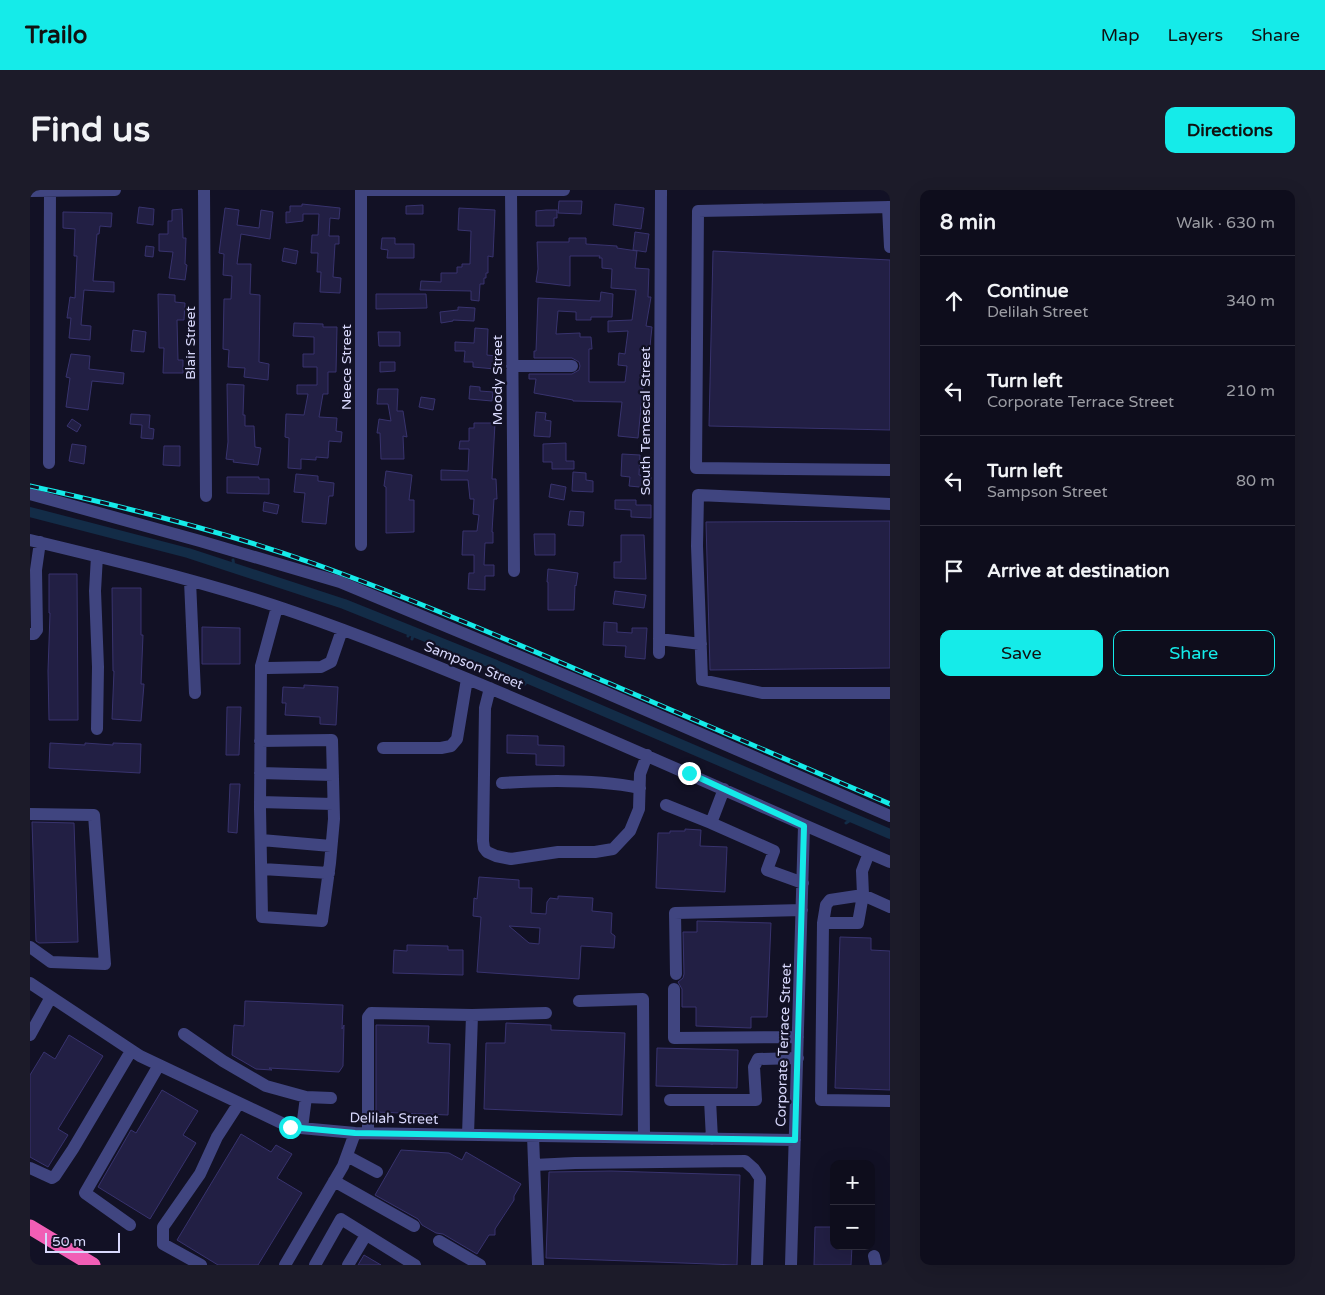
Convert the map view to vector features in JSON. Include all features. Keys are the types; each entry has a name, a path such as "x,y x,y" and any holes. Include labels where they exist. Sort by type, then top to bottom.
{"highway":[{"path":"30,1227 93,1265"}],"street":[{"path":"49,463 50,190"},
{"path":"30,191 115,190"},
{"name":"Blair Street","path":"204,190 206,496"},
{"name":"Neece Street","path":"360,544 361,190"},
{"path":"367,190 564,190"},
{"name":"South Temescal Street","path":"659,653 661,190"},
{"name":"Moody Street","path":"511,191 514,570"},
{"path":"890,247 889,207 698,211 696,468 890,470"},
{"path":"512,366 572,366"},
{"path":"30,494 340,582 569,677 890,816"},
{"path":"890,504 698,495 697,546 702,680 762,693 890,693"},
{"path":"30,634 34,634 37,630 35,541"},
{"name":"Sampson Street","path":"35,541 190,581 277,607 390,647 647,755 804,826 890,862"},
{"path":"97,556 95,591 98,667 97,729"},
{"path":"190,581 195,693"},
{"path":"260,741 332,740 334,804 332,846 322,921 262,917 260,802 260,741 261,666 277,607"},
{"path":"261,666 268,668 321,667 331,662 342,630"},
{"path":"659,639 701,644"},
{"path":"383,748 441,748 451,746 457,739 467,679"},
{"path":"490,688 485,708 484,727 483,841 487,852 511,859 558,852 595,852 613,849 630,831 639,809 640,774 647,755"},
{"path":"260,773 333,775"},
{"path":"502,783 531,781 605,782 640,788"},
{"path":"711,824 724,789"},
{"path":"260,802 334,804"},
{"path":"666,805 774,851 767,870 803,883"},
{"path":"30,814 94,814 105,964 51,962 30,947"},
{"name":"Corporate Terrace Street","path":"791,1265 804,826"},
{"path":"261,840 332,846"},
{"path":"823,923 858,923 863,894 862,871 869,853"},
{"path":"262,868 329,873"},
{"path":"890,907 863,894 830,900 826,905 823,923 821,1100 890,1101"},
{"path":"676,974 676,913 802,910"},
{"path":"800,958 823,958"},
{"name":"Delilah Street","path":"30,983 131,1050 159,1066 290,1127 362,1133 795,1140"},
{"path":"674,989 674,1038 798,1037"},
{"path":"30,1035 51,997"},
{"path":"580,1001 643,998 644,1138"},
{"path":"285,1265 362,1133 368,1017 371,1013 546,1013"},
{"path":"468,1135 472,1014"},
{"path":"184,1034 223,1061 266,1086 306,1097 331,1098"},
{"path":"30,1168 52,1178 55,1176 131,1050"},
{"path":"670,1100 756,1100 754,1067 758,1059 798,1058"},
{"path":"130,1225 85,1193 159,1066"},
{"path":"302,1128 306,1097"},
{"path":"710,1100 712,1139"},
{"path":"201,1265 163,1244 163,1227 200,1174 217,1137 239,1103"},
{"path":"533,1136 538,1265"},
{"path":"347,1156 377,1172"},
{"path":"534,1165 746,1161 760,1178 757,1265"},
{"path":"334,1180 414,1226"},
{"path":"315,1265 341,1219 415,1265"},
{"path":"348,1265 366,1235"},
{"path":"439,1241 480,1265"}],"building":[{"path":"559,201 582,201 581,214 558,213"},
{"path":"302,204 340,208 339,219 330,218 329,236 339,236 339,244 335,244 333,277 341,278 340,293 320,292 321,272 317,272 318,253 311,253 312,235 318,235 319,214 303,214 303,221 286,223 286,212 290,212 290,206 302,206"},
{"path":"615,204 644,208 641,229 613,225"},
{"path":"423,205 423,214 406,214 406,206"},
{"path":"139,207 154,209 153,225 137,223"},
{"path":"225,208 239,210 237,225 259,228 261,210 273,212 270,239 241,234 237,264 251,264 250,294 260,295 259,362 269,364 268,380 244,377 245,368 228,367 229,350 223,349 224,299 231,299 232,276 223,275 224,254 219,253"},
{"path":"459,208 495,210 493,257 488,256 488,273 486,273 486,278 484,278 484,284 480,284 479,301 471,300 471,291 420,290 421,281 441,282 441,273 457,273 457,267 462,267 462,264 470,264 471,231 458,230"},
{"path":"182,209 183,238 186,238 185,264 187,265 185,280 169,278 173,252 159,251 159,234 168,234 168,221 172,221 172,210"},
{"path":"557,210 554,226 536,226 536,211"},
{"path":"63,212 112,213 111,227 100,226 99,234 97,234 93,281 114,282 114,292 84,290 81,325 91,326 90,340 69,338 71,318 67,318 70,297 75,298 77,256 74,256 75,229 63,228"},
{"path":"635,232 649,234 646,252 633,250"},
{"path":"382,238 395,238 395,244 414,244 414,258 387,258 388,250 381,249"},
{"path":"569,238 586,238 586,244 617,246 617,248 637,251 635,268 649,269 648,297 651,297 646,326 652,327 650,346 647,346 638,438 618,436 622,402 573,401 534,393 536,379 529,379 529,374 572,374 579,370 580,366 579,362 572,358 534,358 534,351 536,351 538,298 600,301 601,292 613,294 612,317 591,317 591,320 576,320 576,312 558,311 556,334 580,333 580,337 591,337 592,349 589,349 589,382 625,382 627,366 618,365 619,353 625,354 628,331 608,332 608,321 632,320 636,290 611,288 612,269 602,268 602,258 599,258 600,256 570,256 570,286 536,282 538,269 537,242 569,242"},
{"path":"146,246 154,247 153,257 145,256"},
{"path":"284,248 298,251 296,264 282,261"},
{"path":"713,251 890,260 890,430 709,426"},
{"path":"158,294 175,295 175,302 185,303 184,320 177,320 178,360 183,360 183,373 163,373 164,348 159,348"},
{"path":"376,294 426,294 427,308 376,309"},
{"path":"458,307 475,308 474,321 453,320 441,323 440,312 458,310"},
{"path":"294,323 323,324 323,327 337,327 336,372 328,372 328,394 323,394 319,417 337,418 336,431 342,432 341,442 329,441 328,458 316,457 316,460 301,459 301,469 288,468 289,438 285,437 286,414 304,415 308,394 297,394 297,385 317,385 317,367 303,367 303,354 314,354 314,337 293,336"},
{"path":"475,328 488,329 487,355 496,356 495,369 473,367 473,362 464,362 465,351 455,351 455,342 474,343"},
{"path":"133,330 146,332 144,352 131,351"},
{"path":"378,332 400,332 400,346 379,346"},
{"path":"71,354 90,356 89,369 124,373 123,384 92,381 88,410 66,407 70,378 66,377"},
{"path":"380,362 395,362 395,371 380,372"},
{"path":"227,384 244,385 243,415 245,415 245,426 254,426 255,447 261,448 258,465 233,462 234,460 226,459 228,442"},
{"path":"470,386 480,387 480,391 493,392 492,401 469,399"},
{"path":"378,389 398,389 397,411 403,411 407,437 403,436 404,459 381,459 380,433 377,433 379,419 391,421 388,404 377,404"},
{"path":"421,397 435,399 433,410 419,407"},
{"path":"536,412 546,413 545,420 551,421 550,437 534,436"},
{"path":"131,414 150,415 149,428 154,429 153,439 141,438 142,425 130,424"},
{"path":"72,419 81,425 77,432 67,426"},
{"path":"474,423 495,423 492,479 496,479 497,499 494,499 493,543 485,543 484,565 494,565 494,576 485,576 485,590 468,589 469,573 474,573 474,555 462,555 463,531 477,531 479,515 473,514 474,499 470,499 468,480 441,480 441,470 468,471 469,449 459,449 460,441 469,441 469,428 474,428"},
{"path":"566,443 566,461 574,461 574,469 552,469 552,462 543,462 543,444"},
{"path":"72,444 86,446 84,464 69,461"},
{"path":"164,446 180,446 180,466 163,465"},
{"path":"622,454 640,455 639,475 651,477 650,488 629,486 630,477 621,476"},
{"path":"386,471 412,475 409,500 414,500 414,532 386,533 386,487 384,486"},
{"path":"573,472 586,473 586,480 593,481 593,492 572,491"},
{"path":"296,474 318,476 318,481 334,483 333,496 329,496 326,524 302,522 305,493 294,492"},
{"path":"227,477 259,477 259,479 269,479 269,494 227,493"},
{"path":"551,484 566,487 564,500 549,497"},
{"path":"615,500 636,500 636,505 651,505 651,518 631,517 631,510 615,509"},
{"path":"264,502 279,505 277,514 263,511"},
{"path":"570,511 584,512 583,526 568,525"},
{"path":"890,521 890,668 710,670 706,522"},
{"path":"534,534 555,534 555,555 535,555"},
{"path":"621,535 644,535 646,579 614,578 614,562 621,562"},
{"path":"548,569 578,573 575,585 574,610 548,610"},
{"path":"49,574 77,574 78,720 49,720"},
{"path":"112,588 141,588 141,635 143,635 141,684 144,684 141,721 112,719 114,671"},
{"path":"615,591 646,595 644,608 613,604"},
{"path":"604,622 617,623 617,632 632,633 632,628 647,628 645,659 625,657 626,646 603,645"},
{"path":"202,627 240,628 240,664 202,664"},
{"path":"304,685 338,687 336,725 320,724 320,717 285,715 286,703 282,703 283,687 304,688"},
{"path":"227,707 241,707 239,755 226,755"},
{"path":"507,735 538,736 538,745 564,746 564,766 536,765 536,754 507,753"},
{"path":"50,743 85,745 85,743 141,744 140,773 49,768"},
{"path":"230,784 240,784 237,833 228,832"},
{"path":"32,822 74,823 78,942 39,943 36,941"},
{"path":"685,829 701,830 700,846 727,847 725,892 656,888 658,833 685,831"},
{"path":"479,877 519,880 519,888 532,888 531,913 546,914 547,902 550,898 558,899 558,896 593,898 592,911 612,913 611,933 615,936 614,948 581,946 579,979 477,972 481,917 473,916 474,898 477,899","holes":["509,926 540,928 539,944 529,943"]},
{"path":"697,921 771,923 767,1017 751,1017 751,1028 696,1026 696,1007 682,1007 682,989 678,982 683,978 684,974 683,932 697,932"},
{"path":"840,937 871,938 871,950 890,951 890,1090 835,1088"},
{"path":"407,945 448,946 448,950 463,950 463,975 393,973 394,950 407,951"},
{"path":"245,1001 343,1005 343,1066 339,1072 256,1069 232,1055 234,1025 244,1026"},
{"path":"506,1023 551,1025 551,1030 625,1033 622,1115 484,1109 486,1043 505,1043"},
{"path":"376,1025 429,1026 428,1043 450,1044 448,1115 376,1112"},
{"path":"69,1035 103,1056 58,1129 68,1135 48,1167 30,1157 30,1075 44,1052 55,1059"},
{"path":"657,1048 738,1050 737,1088 656,1086"},
{"path":"162,1090 198,1111 183,1135 196,1143 150,1219 98,1187 131,1130 136,1133"},
{"path":"241,1134 271,1152 276,1145 292,1154 277,1178 302,1193 258,1265 218,1265 177,1240"},
{"path":"401,1150 449,1153 462,1160 466,1152 521,1184 514,1196 514,1200 495,1229 495,1235 489,1235 477,1254 443,1234 436,1233 422,1225 418,1219 375,1195"},
{"path":"611,1171 740,1175 737,1265 546,1258 549,1172"},
{"path":"815,1227 830,1227 830,1250 852,1250 851,1265 814,1265"},
{"path":"364,1255 381,1265 358,1265"}],"waterway":[{"path":"30,512 188,553 344,604 496,665 890,834"},
{"path":"233,560 234,568"},
{"path":"408,636 410,630"},
{"path":"412,639 414,632"},
{"path":"525,684 527,678"},
{"path":"846,823 854,818"}],"railway":[{"path":"30,486 102,502 209,530 352,577 498,636 890,804"}],"route":[{"path":"290,1127 355,1133 795,1140 804,826 689,773"}]}
